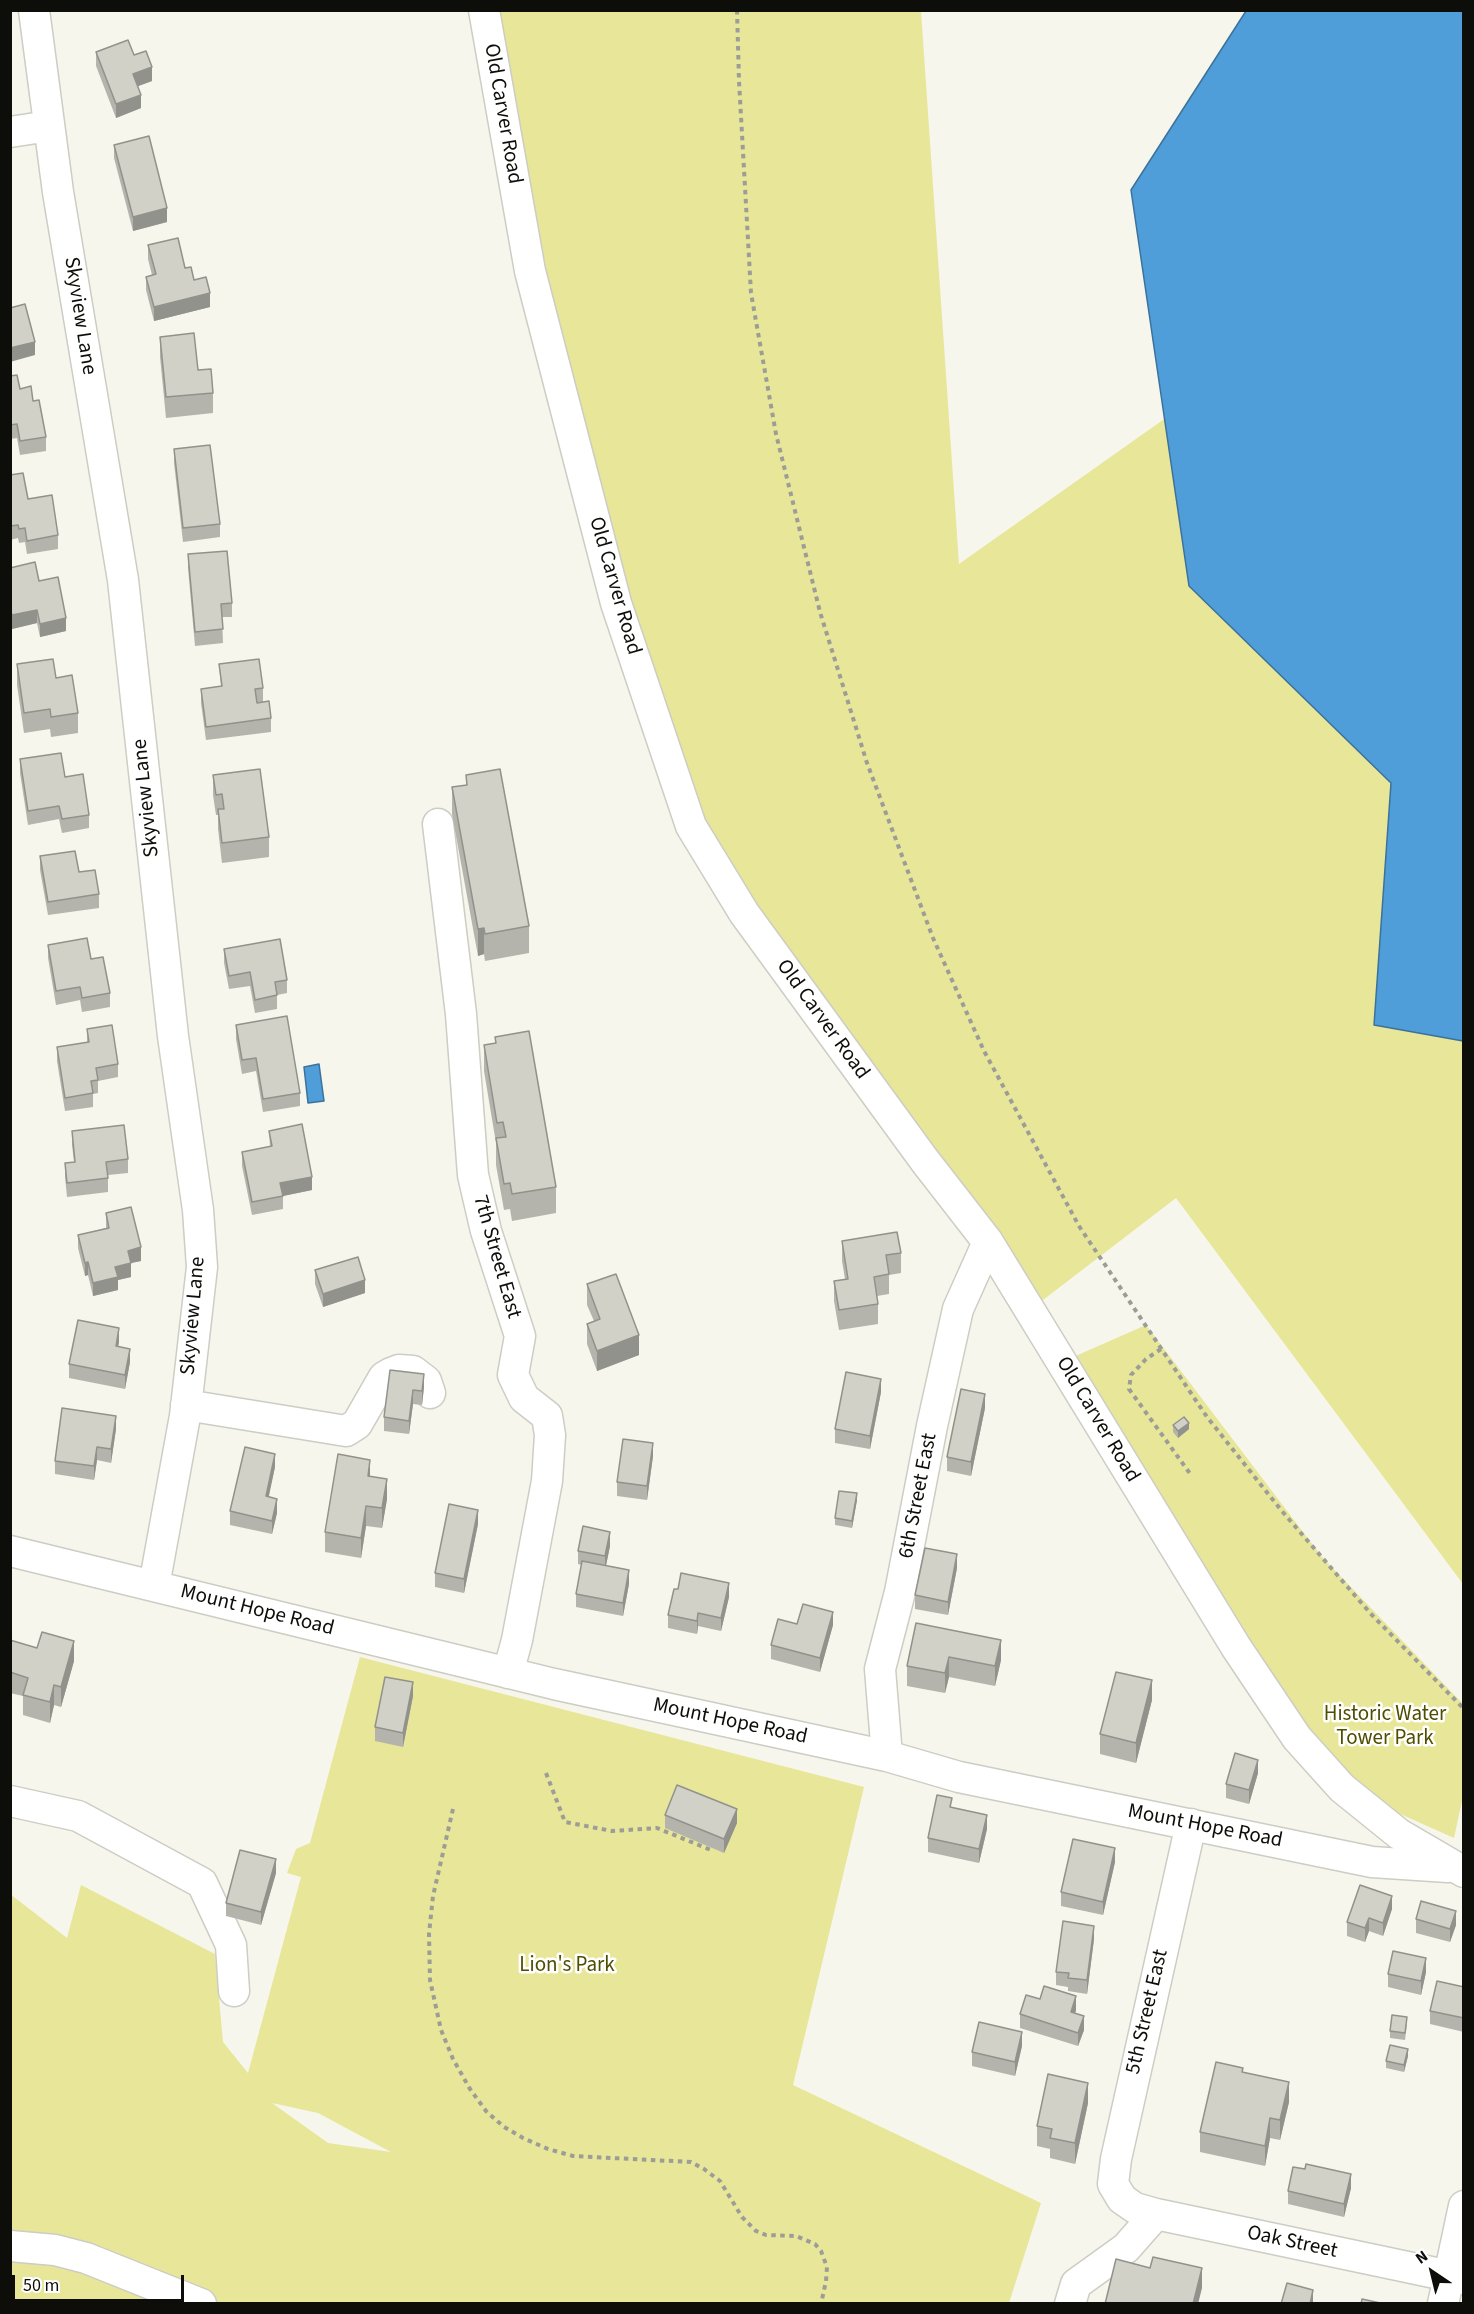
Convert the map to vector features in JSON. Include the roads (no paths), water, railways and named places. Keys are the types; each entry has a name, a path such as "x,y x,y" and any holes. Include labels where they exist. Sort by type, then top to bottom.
{"street":[{"name":"Skyview Lane","path":"34,10 58,192 123,580 174,1036 198,1210 202,1267 186,1405 154,1586"},
{"name":"Old Carver Road","path":"484,10 530,272 616,603 691,826 744,913 925,1161 988,1242 1236,1647 1297,1738 1342,1788 1391,1828 1459,1869"},
{"path":"10,132 49,126"},
{"name":"7th Street East","path":"438,824 461,1014 473,1175 486,1231 520,1336 513,1375 524,1398 547,1416 550,1435 547,1481 517,1640 508,1673"},
{"name":"6th Street East","path":"887,1756 880,1669 900,1592 932,1426 958,1309 988,1242"},
{"path":"186,1405 346,1431 357,1424 384,1377 391,1373 399,1370 413,1371 426,1381 430,1393"},
{"name":"Mount Hope Road","path":"10,1551 508,1673 887,1756 959,1777 1372,1862 1459,1869"},
{"path":"10,1801 78,1816 202,1883 231,1945 234,1991"},
{"name":"5th Street East","path":"1122,2199 1113,2184 1116,2159 1191,1824"},
{"name":"Oak Street","path":"1122,2199 1135,2208 1156,2214 1452,2286"},
{"path":"1452,2286 1464,2206"},
{"path":"1070,2304 1076,2284 1126,2248 1156,2214"},
{"path":"10,2246 55,2250 86,2258 201,2304"}],"water":[{"path":"1246,11 1463,11 1463,1041 1374,1025 1391,783 1189,586 1131,190"},
{"path":"319,1064 324,1101 308,1103 304,1067"}],"park label":[{"name":"Historic Water Tower Park","path":"1385,1727"},
{"name":"Lion's Park","path":"567,1966"}]}
